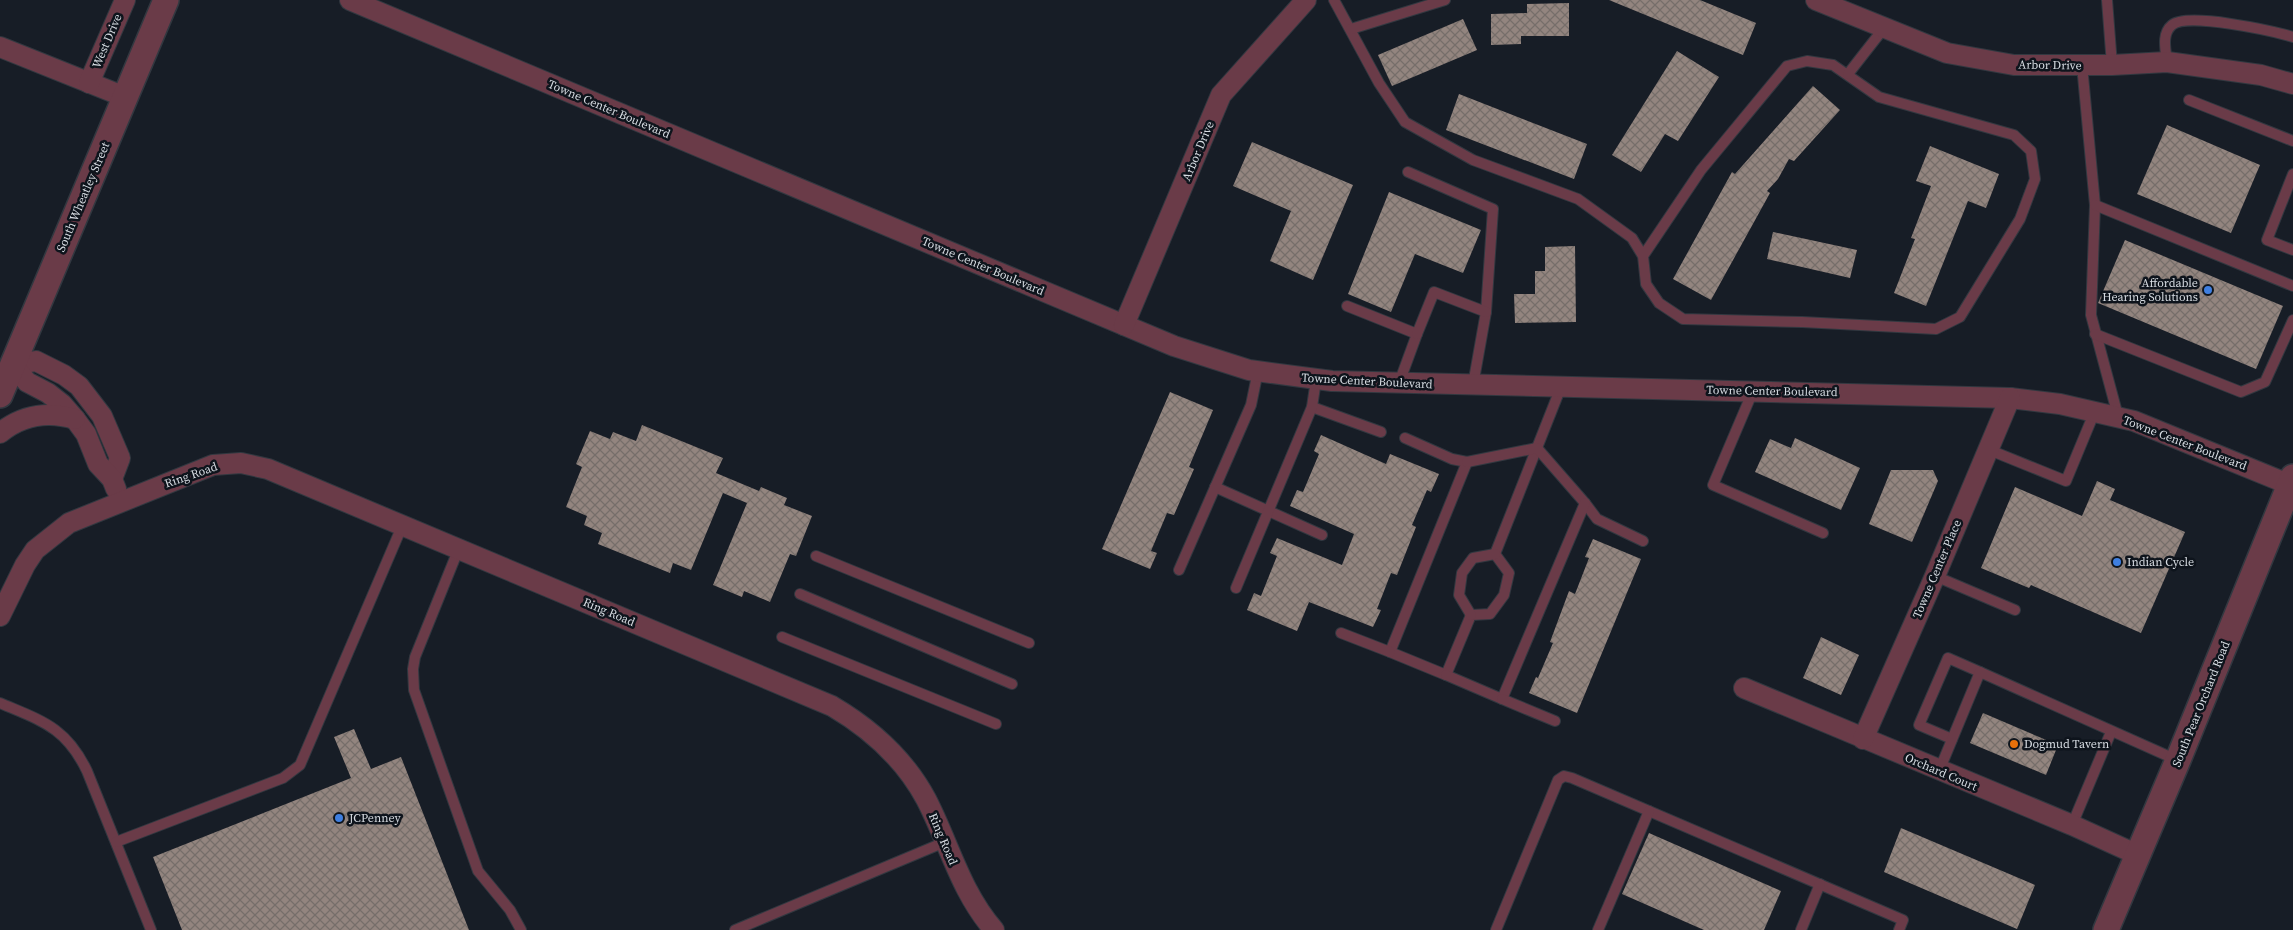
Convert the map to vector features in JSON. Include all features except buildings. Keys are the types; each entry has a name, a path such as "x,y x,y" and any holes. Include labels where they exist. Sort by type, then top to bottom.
{"street":[{"name":"West Drive","path":"89,83 124,0"},
{"name":"South Wheatley Street","path":"0,395 6,362 166,0"},
{"name":"Towne Center Boulevard","path":"350,0 1174,346 1222,363 1258,372 1316,380 1399,383 2010,398 2060,404 2118,416 2292,483"},
{"name":"Arbor Drive","path":"1124,325 1221,95 1306,0"},
{"name":"Arbor Drive","path":"1816,0 1947,53 2014,65 2112,65 2168,62 2261,75 2293,84"},
{"path":"0,47 124,97"},
{"path":"6,362 36,360 64,375 78,386 102,416 120,458 112,479"},
{"path":"6,362 27,382 48,393 62,404 75,419 86,434 98,464 112,479 121,501"},
{"name":"Towne Center Place","path":"1863,738 1935,576 2010,398"},
{"path":"0,433 18,422 45,414 75,419"},
{"name":"Ring Road","path":"0,616 24,565 44,541 69,523 213,465 241,463 275,472 403,524 832,706 852,718 888,748 905,766 926,800 959,878 974,905 994,930"},
{"name":"South Pear Orchard Road","path":"2106,930 2292,483"},
{"name":"Orchard Court","path":"1744,688 2072,825 2138,856"}],"lane":[{"path":"1334,0 1379,83 1405,122 1473,160 1578,199 1632,238 1643,256 1646,284 1659,302 1683,319 1802,322 1936,329 1960,317 2020,219 2035,180 2031,151 2014,135 1878,97 1833,65 1807,61 1787,66 1701,170 1643,256"},
{"path":"1351,30 1445,0"},
{"path":"2107,0 2112,65"},
{"path":"2168,62 2165,40 2167,32 2171,25 2186,21 2219,22 2293,37"},
{"path":"1848,74 1884,28"},
{"path":"2082,65 2096,205 2091,315 2118,416"},
{"path":"2189,100 2293,142"},
{"path":"1408,172 1493,209 1486,312 1473,385"},
{"path":"2293,174 2267,240 2293,250"},
{"path":"2096,205 2293,286"},
{"path":"1399,383 1434,292 1486,312"},
{"path":"1347,306 1417,334"},
{"path":"2095,334 2240,392 2265,382 2293,320"},
{"path":"1179,570 1251,405 1258,372"},
{"path":"1236,588 1312,408 1316,380"},
{"path":"1495,554 1561,387"},
{"path":"1753,391 1713,485 1824,533"},
{"path":"1312,408 1380,432"},
{"path":"1987,450 2066,481 2095,411"},
{"path":"1405,438 1452,459 1467,462 1537,448"},
{"path":"1537,448 1586,503 1597,519 1643,541"},
{"path":"1390,652 1467,462"},
{"path":"1215,487 1322,535"},
{"path":"1502,699 1586,503"},
{"path":"116,842 282,778 300,765 403,524"},
{"path":"459,548 415,658 412,679 414,690 478,871 510,910 521,930"},
{"path":"1471,615 1490,614 1504,595 1509,573 1495,554"},
{"path":"1471,615 1459,595 1462,573 1474,558 1495,554"},
{"path":"816,556 1029,643"},
{"path":"1935,576 2015,610"},
{"path":"800,594 1012,684"},
{"path":"1446,675 1471,615"},
{"path":"1341,633 1555,721"},
{"path":"782,637 996,724"},
{"path":"1952,739 1919,725 1948,658 2111,732 2178,760"},
{"path":"1939,771 1980,672"},
{"path":"0,703 54,728 74,746 87,771 151,930"},
{"path":"2072,825 2111,732"},
{"path":"1496,930 1558,780 1564,776 1649,810 1903,920 1899,930"},
{"path":"1598,930 1649,810"},
{"path":"735,930 945,842"},
{"path":"1801,930 1820,884"}],"place":[{"name":"Affordable Hearing Solutions","path":"2208,290"},
{"name":"Indian Cycle","path":"2117,562"},
{"name":"Dogmud Tavern","path":"2014,744"},
{"name":"JCPenney","path":"339,818"}]}
